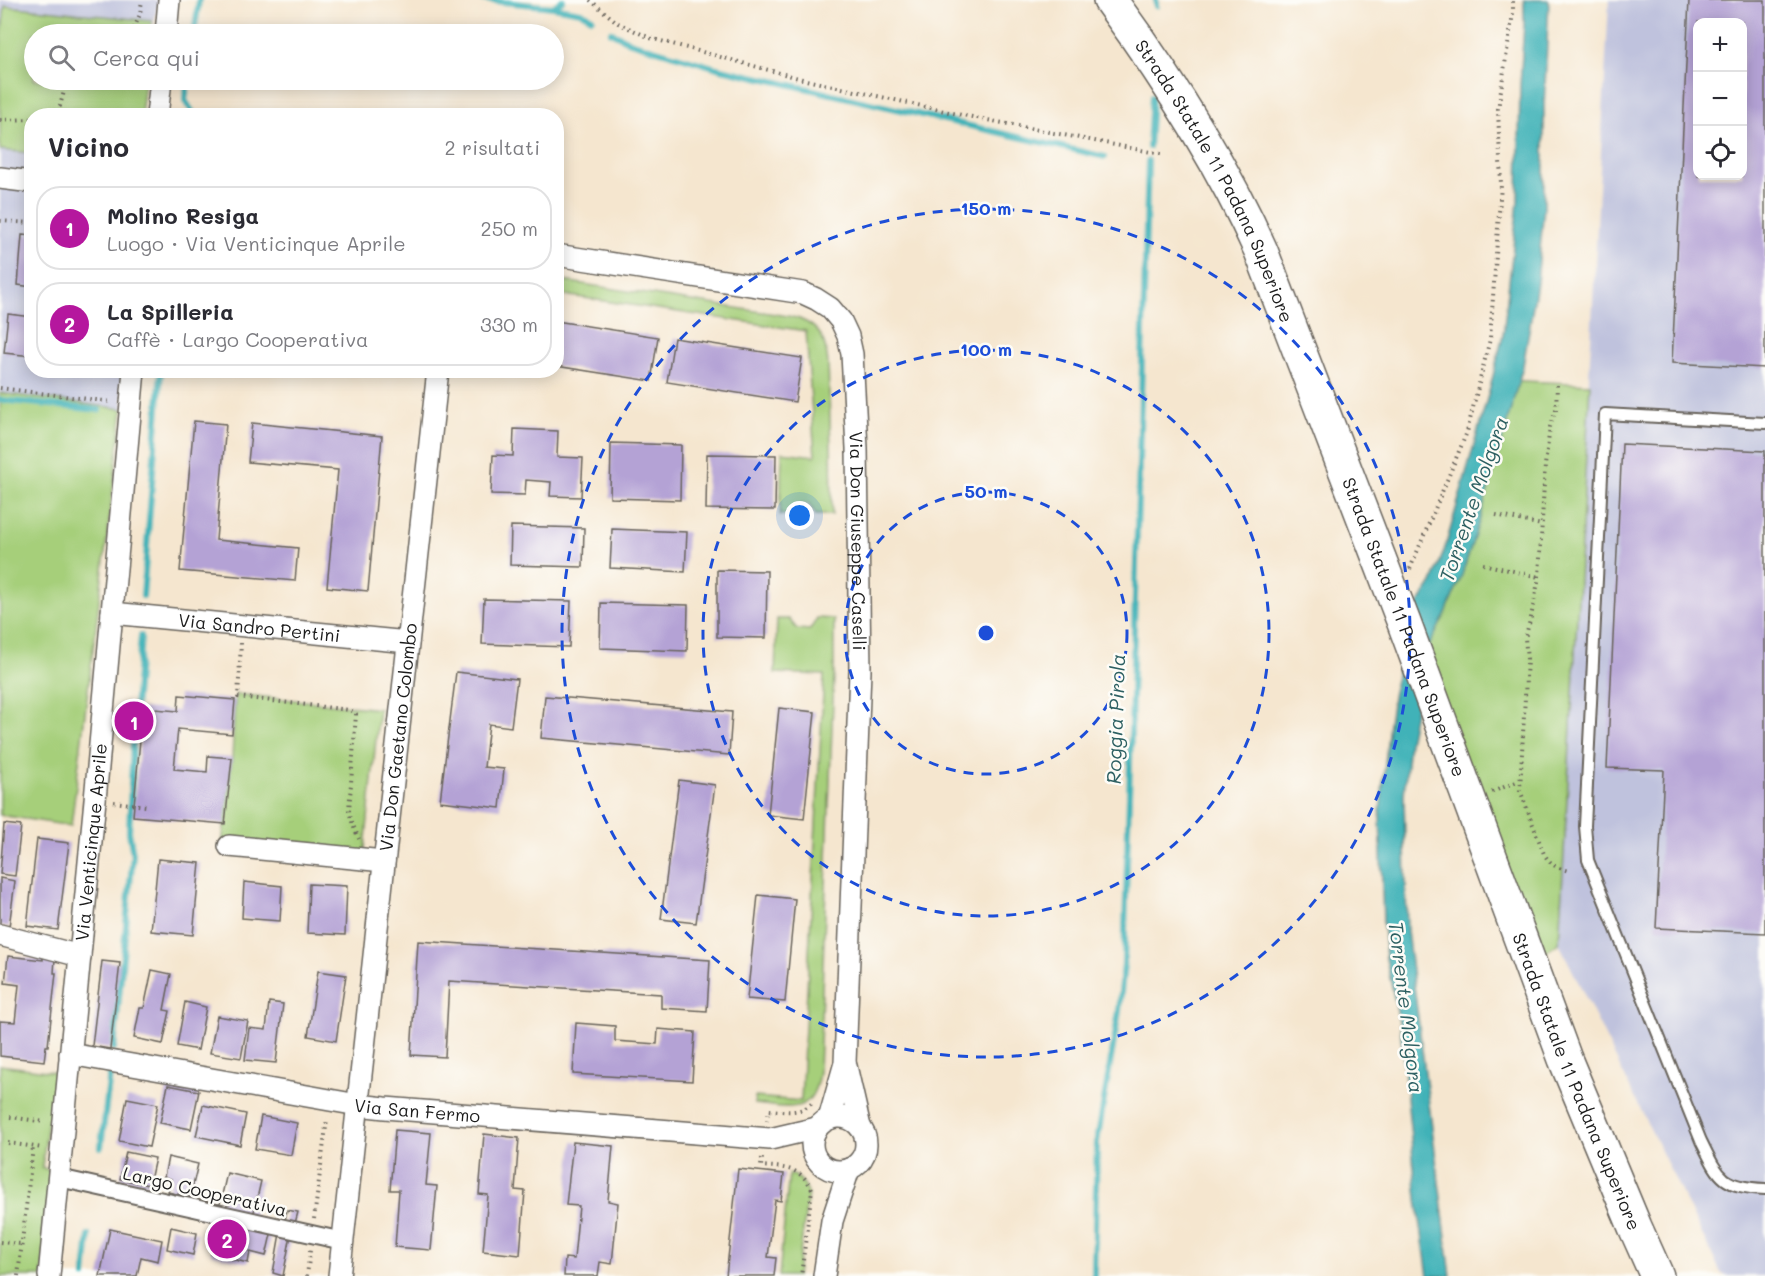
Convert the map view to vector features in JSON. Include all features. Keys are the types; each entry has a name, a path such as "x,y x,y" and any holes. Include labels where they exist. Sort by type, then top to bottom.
{"main road":[{"name":"Strada Statale 11 Padana Superiore","path":"1110,0 1144,46 1207,146 1244,213 1275,284 1400,612 1564,1059 1631,1220 1657,1276"},
{"path":"1564,1059 1611,1123 1676,1276"}],"street":[{"path":"167,24 170,0"},
{"path":"158,108 160,90"},
{"path":"0,178 24,181"},
{"name":"Via Don Giuseppe Caselli","path":"564,256 803,293 816,298 830,309 841,321 848,336 852,350 857,448 860,671 845,1063 860,1127"},
{"name":"Via Venticinque Aprile","path":"49,1276 133,378"},
{"name":"Via Don Gaetano Colombo","path":"339,1276 358,1105 375,860 408,642 437,378"},
{"name":"Via Sandro Pertini","path":"112,613 408,642"},
{"path":"229,846 375,860"},
{"path":"0,935 80,956"},
{"name":"Via San Fermo","path":"70,1054 358,1105 767,1139"},
{"name":"Via Don Giuseppe Caselli","path":"823,1124 845,1063"},
{"path":"836,1117 848,1119 860,1127 866,1142 861,1159 849,1169 842,1171 831,1170 820,1162 767,1139 823,1124 836,1117"},
{"path":"823,1124 812,1141 812,1150 820,1162 832,1221"},
{"path":"824,1276 832,1221 849,1169"},
{"name":"Largo Cooperativa","path":"59,1178 343,1241"}],"lane":[{"path":"1765,423 1605,414 1585,826 1588,860 1701,1141 1718,1174 1731,1184 1765,1189"}],"path":[{"path":"136,24 140,14 141,0"},
{"path":"590,0 618,23 650,38 828,85 962,115 1161,154"},
{"path":"1400,612 1467,432 1490,339 1501,185 1498,109 1514,0"},
{"path":"58,108 64,90"},
{"path":"0,120 24,119"},
{"path":"0,221 24,222"},
{"path":"1557,386 1556,409 1550,428 1545,465 1539,577 1525,638 1527,659 1520,790 1536,835 1550,863 1557,868 1569,871"},
{"path":"0,388 114,402 113,413"},
{"path":"1496,515 1542,525"},
{"path":"1483,564 1539,577"},
{"path":"243,625 238,697 350,710 356,714 349,811 355,831 375,860"},
{"path":"124,804 146,806"},
{"path":"801,1276 812,1189 793,1169 761,1166 767,1139 769,1110 800,1110 810,1106 816,1097"},
{"path":"307,1276 330,1100"},
{"path":"10,1117 64,1124"},
{"path":"8,1143 61,1151"},
{"path":"18,1276 33,1147"},
{"path":"0,1242 21,1244"}],"shaded area":[{"path":"0,0 159,0 153,24 24,24 24,90 33,90 32,108 24,108 24,378 122,378 123,409 0,393"},
{"path":"1609,0 1765,0 1765,1276 1726,1276 1721,1273 1559,943"}],"green space":[{"path":"5,6 152,21 152,24 24,24 24,90 144,90 142,108 24,108 24,152 0,150 0,50"},
{"path":"564,281 788,316 814,327 823,341 828,363 832,515 816,515 809,504 796,504 788,515 780,515 782,452 815,456 806,331 564,295"},
{"path":"1504,380 1590,384 1559,943 1529,963 1417,657"},
{"path":"0,393 123,409 71,826 0,815"},
{"path":"817,618 834,619 834,674 819,1071 812,1096 806,1102 798,1106 779,1107 754,1104 755,1097 801,1101 824,675 775,673 777,619 789,619 797,629 810,630"},
{"path":"236,694 379,709 364,859 222,845 232,758"},
{"path":"0,1065 61,1073 59,1110 48,1120 42,1167 52,1172 42,1276 0,1276"},
{"path":"789,1173 801,1181 808,1193 797,1276 779,1276"}],"water":[{"name":"Torrente Molgora","path":"1524,0 1549,0 1544,108 1544,207 1537,283 1523,366 1479,522 1462,575 1426,656 1409,742 1404,795 1407,931 1451,1276 1428,1276 1417,1199 1400,1026 1386,959 1380,813 1389,723 1399,659 1417,606 1432,583 1445,548 1503,335 1518,202"}],"building":[{"path":"1689,0 1765,0 1765,368 1672,363"},
{"path":"22,235 24,235 24,286 18,285"},
{"path":"8,314 24,316 24,355 4,353"},
{"path":"564,322 658,337 651,381 564,367"},
{"path":"674,338 802,358 795,402 667,382"},
{"path":"194,421 226,424 216,540 298,548 295,581 180,571"},
{"path":"252,423 382,436 368,591 327,587 338,470 248,462"},
{"path":"514,429 558,431 557,457 583,458 581,497 550,496 551,482 526,480 525,495 491,494 493,455 513,456"},
{"path":"611,443 681,445 680,500 610,498"},
{"path":"1622,444 1765,451 1765,933 1656,928 1664,770 1607,768"},
{"path":"707,454 776,455 775,510 706,509"},
{"path":"511,526 584,528 583,567 510,565"},
{"path":"612,529 687,532 685,572 610,568"},
{"path":"717,570 767,571 766,638 717,637"},
{"path":"484,599 571,601 569,647 482,644"},
{"path":"601,603 688,605 687,651 600,648"},
{"path":"456,672 517,679 511,727 489,724 484,767 504,769 500,808 440,801"},
{"path":"179,695 235,700 232,734 178,729 174,769 207,772 208,756 232,758 225,824 133,816 141,729 126,728 127,713 143,714 143,708 178,711"},
{"path":"545,696 732,712 729,755 541,738"},
{"path":"779,708 815,712 804,819 768,815"},
{"path":"679,780 715,785 696,923 661,919"},
{"path":"4,824 21,826 15,876 0,874"},
{"path":"37,839 69,843 58,930 27,926"},
{"path":"158,859 200,863 193,935 151,931"},
{"path":"0,878 15,881 9,927 0,925"},
{"path":"244,882 282,886 280,921 242,918"},
{"path":"309,884 347,886 345,935 307,933"},
{"path":"758,895 795,899 785,1002 747,999"},
{"path":"418,941 710,960 707,1011 661,1008 661,994 449,981 445,1057 411,1055"},
{"path":"8,956 55,959 54,973 56,973 48,1046 46,1046 44,1061 0,1056 0,1021 15,1022 19,985 5,983"},
{"path":"102,961 120,963 110,1049 92,1046"},
{"path":"152,970 171,974 164,1010 170,1011 163,1044 134,1038 140,1008 144,1008"},
{"path":"318,971 346,975 336,1041 308,1036"},
{"path":"185,1002 206,1007 198,1050 177,1046"},
{"path":"269,1002 283,1004 276,1063 245,1060 249,1028 266,1030"},
{"path":"217,1016 248,1021 241,1058 210,1053"},
{"path":"576,1023 615,1026 615,1041 657,1044 658,1029 695,1032 692,1081 573,1074"},
{"path":"168,1085 199,1091 191,1129 160,1123"},
{"path":"127,1098 158,1104 149,1147 119,1141"},
{"path":"203,1105 246,1114 240,1145 196,1136"},
{"path":"261,1116 297,1123 291,1155 255,1149"},
{"path":"395,1130 431,1133 426,1185 437,1186 431,1250 395,1247 399,1190 390,1190"},
{"path":"484,1134 519,1138 515,1190 525,1191 520,1255 483,1251 488,1195 479,1194"},
{"path":"573,1142 613,1146 608,1201 618,1203 612,1264 600,1262 598,1276 564,1276 565,1258 574,1259 579,1206 566,1205"},
{"path":"126,1152 155,1158 149,1185 120,1179"},
{"path":"168,1157 198,1164 190,1197 168,1192 171,1179 164,1177"},
{"path":"738,1169 784,1174 781,1201 775,1200 768,1257 776,1258 774,1276 726,1276"},
{"path":"227,1173 261,1181 253,1216 219,1208"},
{"path":"287,1210 298,1212 294,1227 284,1225"},
{"path":"219,1217 272,1230 266,1256 250,1252 248,1263 211,1254"},
{"path":"171,1227 197,1233 193,1255 167,1249"},
{"path":"110,1229 162,1240 158,1261 141,1257 137,1276 100,1276"},
{"path":"280,1233 291,1235 283,1276 273,1273"}],"waterway":[{"path":"195,24 199,0"},
{"path":"484,0 553,7 563,0"},
{"name":"Roggia Pirola","path":"1156,0 1156,6"},
{"path":"553,7 581,12 592,18"},
{"path":"611,32 630,42 717,68 1105,157"},
{"path":"186,90 185,100 190,108"},
{"name":"Roggia Pirola","path":"1149,147 1152,96"},
{"name":"Roggia Pirola","path":"1094,1276 1097,1142 1119,1011 1124,964 1148,161"},
{"path":"143,596 160,378"},
{"path":"0,400 99,410"},
{"path":"114,1048 133,854 129,832 134,720 141,636"},
{"path":"101,1147 110,1073"},
{"path":"85,1276 89,1235"}],"place":[{"name":"Molino Resiga","path":"134,721"},
{"name":"La Spilleria","path":"227,1239"}]}
